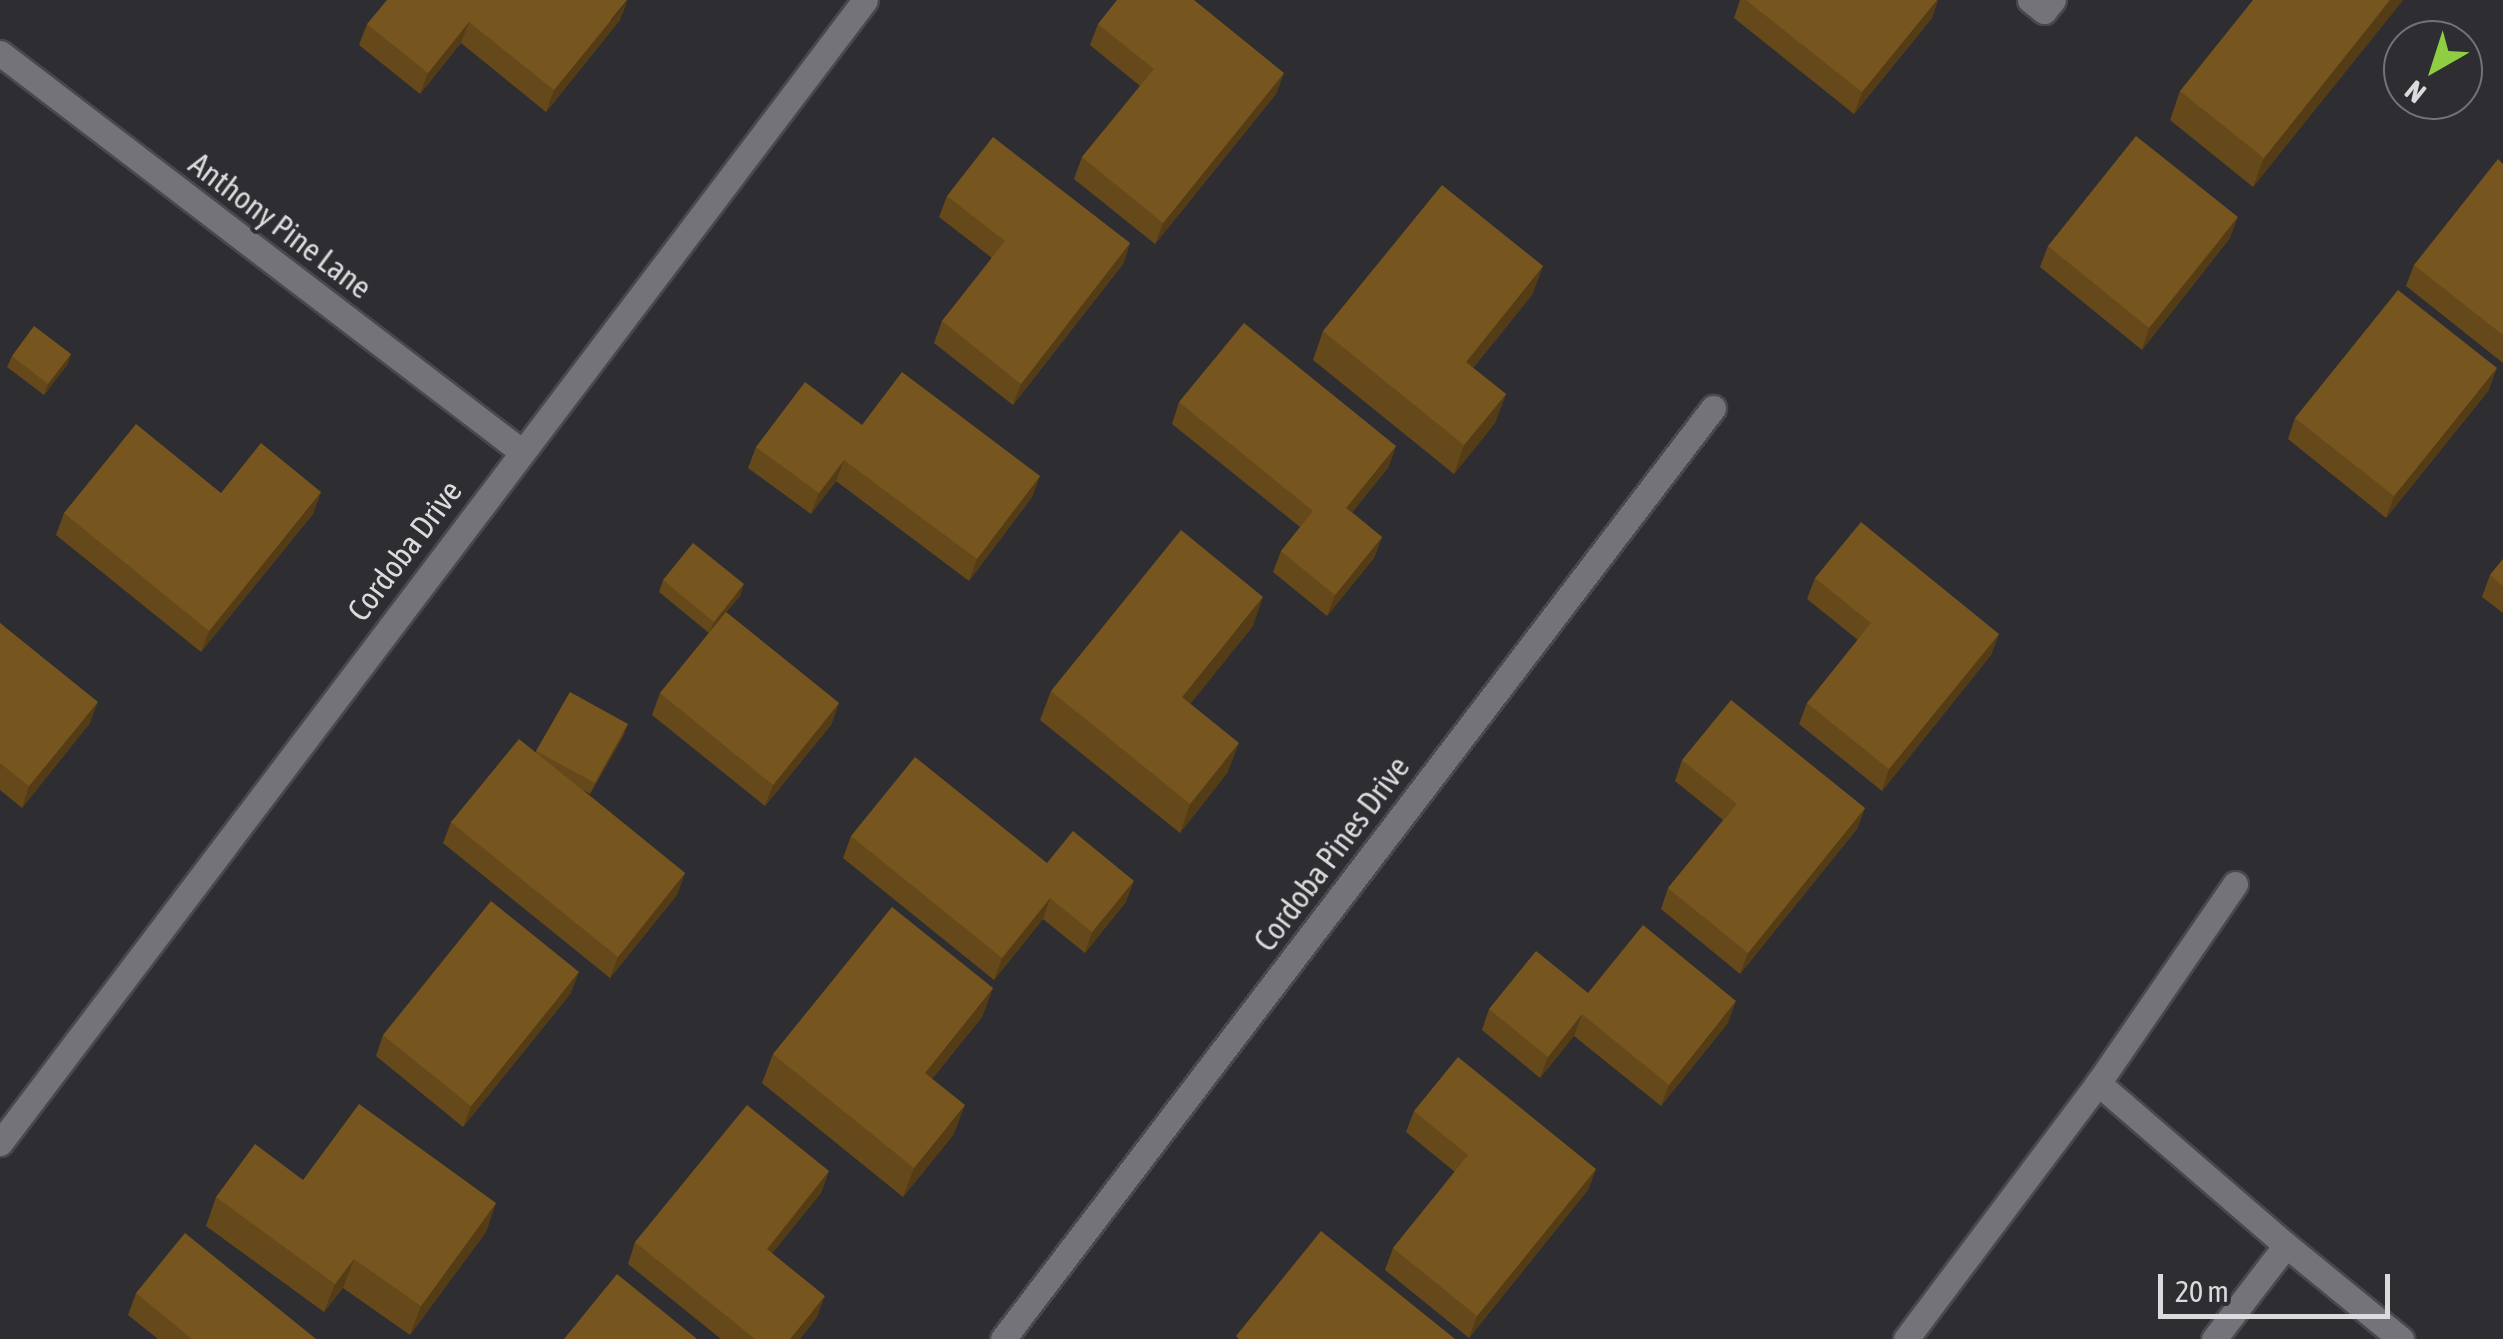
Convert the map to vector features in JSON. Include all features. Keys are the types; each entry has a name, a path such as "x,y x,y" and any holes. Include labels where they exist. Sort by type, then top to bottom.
{"street":[{"name":"Cordoba Drive","path":"3,1134 866,0"},
{"name":"Anthony Pine Lane","path":"0,53 521,450"},
{"name":"Cordoba Pines Drive","path":"1004,1339 1713,408"},
{"path":"1906,1339 2098,1083 2235,884"},
{"path":"2098,1083 2401,1339"},
{"path":"2214,1339 2286,1245"}],"building":[{"path":"387,0 627,0 554,90 469,22 428,73 367,24"},
{"path":"1117,0 1194,0 1284,73 1163,223 1082,157 1154,69 1098,24"},
{"path":"1746,0 1937,0 1862,92"},
{"path":"2253,0 2390,0 2264,158 2180,91"},
{"path":"2136,136 2238,217 2149,328 2048,246"},
{"path":"993,137 1130,243 1021,384 942,321 1005,241 947,196"},
{"path":"2498,159 2503,164 2503,335 2414,265"},
{"path":"1442,185 1543,266 1466,362 1506,394 1464,445 1323,331"},
{"path":"2398,290 2497,368 2394,496 2295,418"},
{"path":"1244,323 1396,446 1346,508 1382,537 1335,595 1281,551 1313,511 1179,402"},
{"path":"34,326 71,354 48,384 12,356"},
{"path":"902,372 1040,476 977,559 844,460 819,493 756,447 805,382 862,425"},
{"path":"136,424 221,493 261,443 321,492 209,631 64,513"},
{"path":"1861,522 1999,634 1889,769 1807,703 1871,623 1815,578"},
{"path":"1181,530 1263,597 1182,697 1239,743 1190,804 1051,691"},
{"path":"693,543 744,584 714,622 663,580"},
{"path":"2503,559 2503,586 2490,575"},
{"path":"726,612 839,703 773,785 660,693"},
{"path":"0,623 98,702 29,786 0,763"},
{"path":"570,692 628,724 595,783 536,751"},
{"path":"1731,700 1865,808 1748,953 1668,888 1737,804 1682,760"},
{"path":"519,739 685,873 618,957 451,822"},
{"path":"915,757 1047,863 1073,831 1134,881 1092,932 1050,898 1002,958 851,836"},
{"path":"491,901 579,972 471,1106 383,1035"},
{"path":"892,907 993,988 925,1073 965,1105 914,1168 773,1054"},
{"path":"1643,925 1736,1001 1669,1085 1582,1014 1548,1057 1489,1009 1536,951 1588,993"},
{"path":"1458,1057 1596,1169 1477,1316 1393,1248 1468,1155 1414,1111"},
{"path":"359,1104 496,1203 421,1306 354,1259 335,1284 216,1197 255,1144 303,1180"},
{"path":"747,1105 829,1171 767,1249 825,1296 790,1339 755,1339 635,1242"},
{"path":"1321,1231 1455,1339 1239,1339 1236,1336"},
{"path":"185,1233 316,1339 192,1339 136,1293"},
{"path":"617,1274 697,1339 564,1339"}]}
